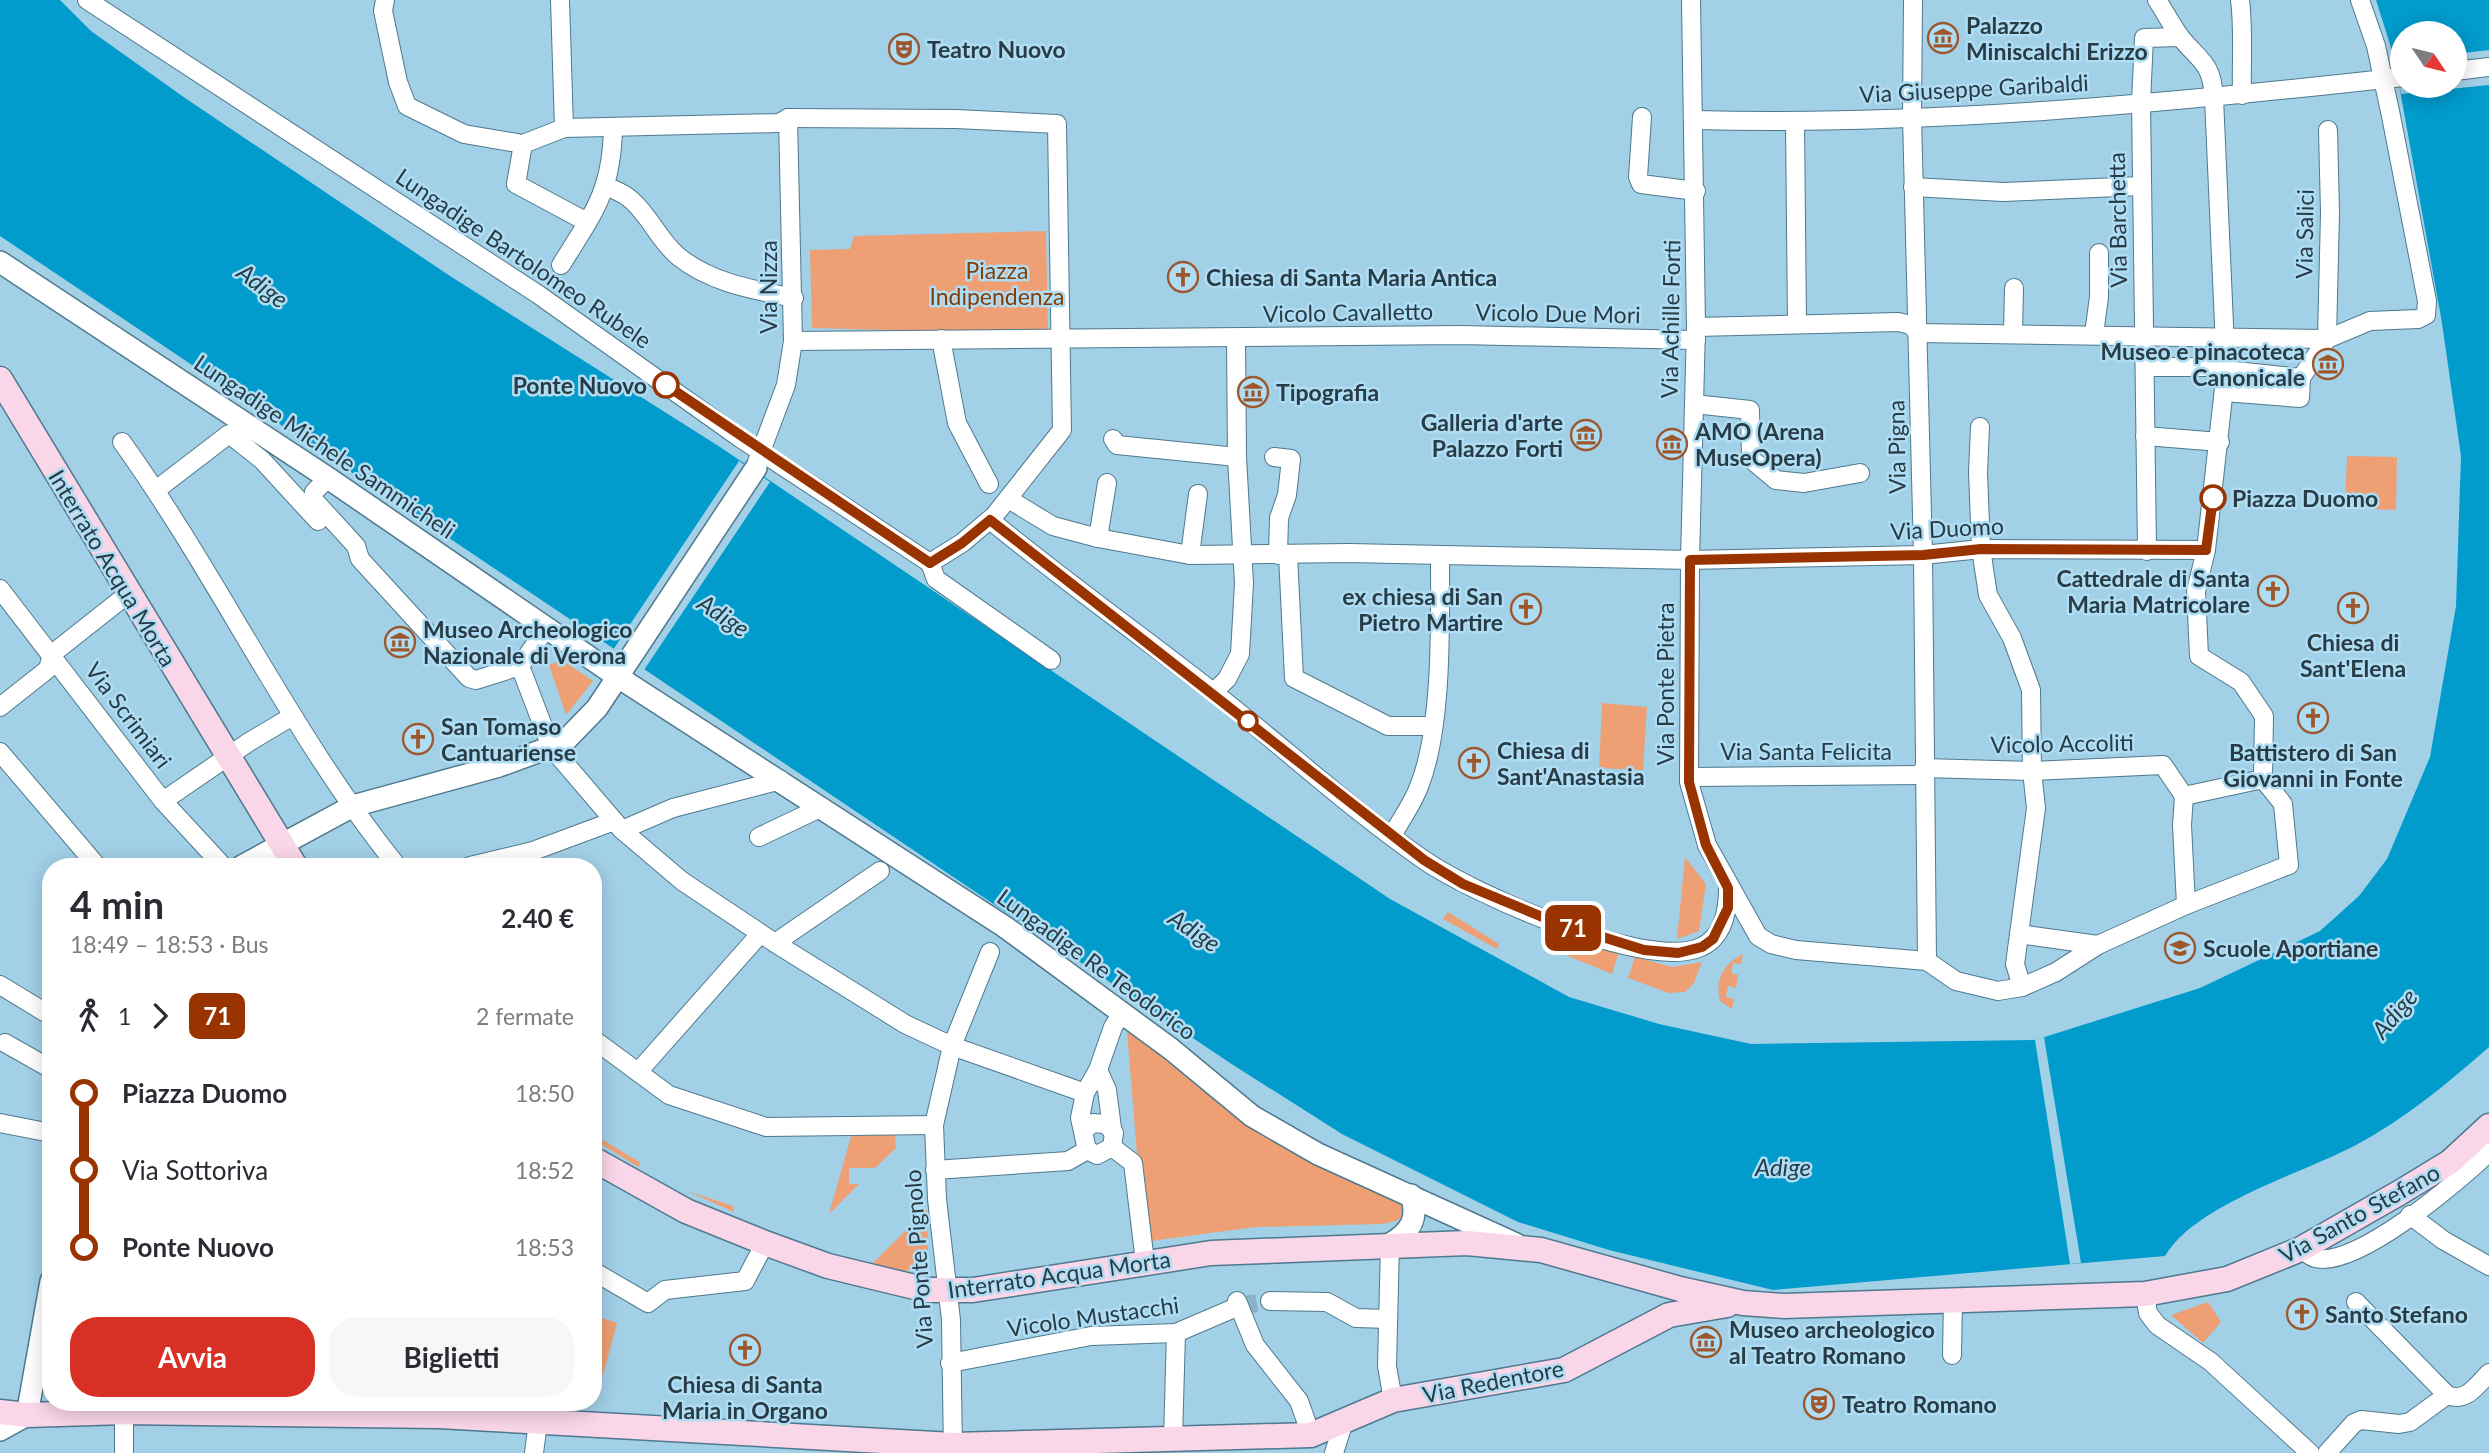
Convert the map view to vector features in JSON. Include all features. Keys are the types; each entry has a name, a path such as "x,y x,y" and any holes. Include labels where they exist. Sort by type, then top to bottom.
{"main road":[{"name":"Interrato Acqua Morta","path":"0,379 128,594 291,858"},
{"name":"Via Santo Stefano","path":"1743,1303 1784,1306 2145,1294 2227,1279 2301,1249 2450,1161 2489,1126"},
{"name":"Interrato Acqua Morta","path":"602,1164 659,1198 765,1243 828,1266 900,1285 949,1292 1211,1252 1390,1244 1521,1247 1558,1254 1680,1289 1743,1303"},
{"path":"1669,1315 1680,1289"},
{"name":"Via Redentore","path":"1311,1435 1393,1400 1564,1370 1669,1315 1743,1303"},
{"path":"0,1412 27,1415 229,1411"},
{"path":"455,1411 538,1422 830,1446 953,1449 1311,1435"}],"street":[{"name":"Lungadige Bartolomeo Rubele","path":"87,0 539,295 758,460 930,563 936,579 1051,660"},
{"path":"385,0 383,11 395,70 407,106 464,134 523,144 564,128 779,124 788,118 957,119 1057,124 1062,430 1010,499 990,520 962,543 930,563"},
{"path":"560,0 564,128"},
{"name":"Via Achille Forti","path":"1690,560 1696,333 1695,120 1691,0"},
{"name":"Via Pigna","path":"1913,0 1913,187 1923,555 1927,961"},
{"path":"1980,427 1978,472 1981,549 1988,595 2012,638 2031,690 2032,771 2036,808 2015,964 2022,987 2056,972 2098,945 2186,905 2289,865 2283,804 2263,779 2264,716 2241,682 2199,656 2196,591 2206,550 2226,369 2213,78 2207,63 2180,37 2157,0"},
{"path":"2240,0 2244,36 2241,56 2242,95"},
{"path":"2360,0 2376,47 2390,73"},
{"name":"Via Barchetta","path":"2147,551 2141,186 2144,38 2180,37"},
{"path":"2468,69 2489,67"},
{"name":"Via Giuseppe Garibaldi","path":"1695,120 1795,122 1912,117 2214,98 2390,78"},
{"path":"2224,392 2300,398 2301,378 2327,339 2370,321 2418,319 2426,315 2396,98"},
{"path":"1642,117 1638,177 1641,184 1696,191"},
{"name":"Via Nizza","path":"758,460 786,385 793,341 788,118"},
{"path":"1795,122 1797,324"},
{"path":"561,265 607,186 612,158 613,127"},
{"name":"Via Salici","path":"2327,339 2330,213 2328,130"},
{"path":"523,144 516,184 587,222"},
{"path":"607,186 631,199 659,237 688,262 738,287 794,298"},
{"path":"1913,187 2003,192 2141,186"},
{"path":"2094,334 2099,297 2099,253"},
{"name":"Lungadige Michele Sammicheli","path":"0,262 328,478 547,627 627,662"},
{"path":"2013,332 2014,288"},
{"name":"Vicolo Due Mori","path":"1461,335 1696,333 1797,324 1898,322 1911,325 1918,332 2327,339"},
{"name":"Vicolo Cavalletto","path":"793,341 1461,335"},
{"path":"1213,692 1227,679 1240,654 1242,554 1237,457 1236,338"},
{"path":"941,339 957,423 989,484"},
{"path":"2146,367 2226,369 2301,378"},
{"path":"1694,404 1751,410 1751,459 1776,480 1804,483 1860,473"},
{"path":"156,490 229,434 262,460 346,552 360,559 469,678 476,680 520,666 547,627"},
{"path":"2145,436 2220,442"},
{"path":"1113,439 1117,445 1237,457"},
{"path":"122,442 156,490 291,717 391,858"},
{"path":"1274,457 1292,459 1287,495 1279,518 1294,678 1388,726 1432,726"},
{"path":"255,858 352,806 499,766 551,747 573,734 597,708 758,460"},
{"path":"328,478 313,492 313,499 356,546 360,559"},
{"path":"1098,538 1107,483"},
{"path":"1190,555 1198,494"},
{"name":"Via Duomo","path":"1010,499 1053,526 1098,538 1190,555 1440,555 1690,560 1923,555 1981,549 2206,550"},
{"path":"990,520 1213,692 1392,836 1463,884 1552,921 1644,950 1678,953 1702,947 1713,939 1728,908 1728,888"},
{"path":"1392,836 1420,786 1432,726 1440,646 1440,555"},
{"name":"Via Ponte Pietra","path":"1690,560 1689,777 1706,845 1728,888 1758,936 1771,944 1796,950 1927,961 1956,981 1998,991 2022,987"},
{"name":"Via Scrimiari","path":"0,589 163,801 216,858"},
{"path":"0,707 48,669 52,654 128,594"},
{"name":"Lungadige Re Teodorico","path":"653,700 627,662 632,660 633,674 653,700 781,780 1005,927 1122,1013 1252,1116 1318,1154 1521,1247"},
{"path":"520,666 551,747 618,826 682,881 768,939 905,1024 952,1046 1084,1093"},
{"path":"597,708 618,696 653,700"},
{"path":"163,801 291,717"},
{"path":"0,752 90,858"},
{"name":"Vicolo Accoliti","path":"1924,771 2032,771 2164,765 2184,796"},
{"name":"Via Santa Felicita","path":"1689,777 1924,771"},
{"path":"2186,905 2182,825 2184,796 2263,779"},
{"path":"504,858 673,808 781,780"},
{"path":"758,837 822,807"},
{"path":"638,1072 768,939 880,871"},
{"path":"2019,933 2098,945"},
{"name":"Via Ponte Pignolo","path":"953,1449 949,1292 935,1170 934,1125 952,1046 990,953"},
{"path":"0,985 42,1011"},
{"path":"1098,1070 1107,1090 1115,1138 1112,1147 1097,1155 1087,1150 1083,1144 1080,1118 1084,1093 1098,1070 1113,1027 1122,1013"},
{"path":"5,1043 42,1064"},
{"path":"602,1046 669,1095 766,1127 934,1125"},
{"path":"0,1123 42,1131"},
{"path":"1083,1131 1093,1123 1106,1124 1112,1128"},
{"path":"1112,1147 1133,1163 1144,1262"},
{"path":"935,1170 1068,1161 1087,1150"},
{"path":"2301,1249 2314,1258 2329,1258 2357,1251 2448,1190 2489,1152"},
{"path":"1393,1400 1387,1366 1390,1244 1412,1226 1416,1209 1411,1195"},
{"path":"2410,1215 2443,1240 2489,1266"},
{"path":"602,1277 643,1303 655,1299 665,1290 745,1281 765,1243"},
{"path":"2145,1294 2148,1313 2157,1325 2211,1362 2310,1453"},
{"path":"1952,1299 1952,1355"},
{"path":"1270,1301 1327,1302 1356,1318 1388,1319"},
{"path":"2356,1302 2447,1395 2456,1399 2464,1397 2489,1373"},
{"name":"Vicolo Mustacchi","path":"950,1363 1091,1336 1176,1333 1238,1303 1255,1345 1299,1401 1311,1435"},
{"path":"0,1430 27,1415 42,1331"},
{"path":"1173,1440 1176,1333"},
{"path":"2327,1453 2347,1428 2361,1420 2399,1424 2410,1422 2447,1395"},
{"path":"124,1412 124,1453"},
{"path":"1334,1453 1344,1421"},
{"path":"534,1453 538,1422"}],"green space":[{"name":"Piazza Indipendenza","path":"1046,231 1048,334 812,328 810,250 850,249 854,236"},
{"path":"2347,456 2397,457 2396,510 2345,508"},
{"path":"562,660 593,681 566,715 549,665"},
{"path":"1602,703 1647,707 1643,770 1599,768"},
{"path":"1685,857 1706,884 1699,931 1677,939"},
{"path":"1448,912 1499,944 1497,949 1443,919"},
{"path":"1548,932 1619,952 1612,974 1541,945"},
{"path":"1743,954 1741,964 1733,963 1731,973 1738,975 1736,988 1728,986 1726,997 1734,999 1732,1009 1720,1001 1720,980 1730,963"},
{"path":"1635,957 1672,967 1702,962 1694,983 1685,992 1669,993 1628,978"},
{"path":"1127,1030 1260,1129 1402,1203 1404,1215 1396,1221 1382,1224 1255,1227 1144,1242"},
{"path":"852,1133 895,1133 896,1148 875,1168 849,1168 849,1184 859,1184 829,1214"},
{"path":"602,1139 641,1163 638,1167 602,1145"},
{"path":"687,1191 733,1206 734,1212"},
{"path":"927,1209 928,1253 919,1267 902,1272 872,1264"},
{"path":"2208,1302 2221,1322 2203,1343 2171,1315"},
{"path":"602,1318 617,1323 602,1375"}],"water":[{"name":"Adige","path":"0,0 60,0 91,31 185,98 450,276 720,447 1390,899 1569,997 1659,1024 1751,1044 2035,1040 2200,988 2320,931 2359,896 2387,859 2430,757 2456,606 2461,456 2442,323 2401,98 2468,98 2468,21 2390,21 2390,44 2376,0 2489,0 2489,1047 2442,1087 2392,1124 2356,1145 2252,1192 2200,1221 2180,1237 2165,1256 1773,1290 1609,1250 1518,1222 1342,1134 1230,1063 0,236"}],"pier":[{"path":"2489,50 2489,85 2468,87 2468,52"},
{"path":"739,461 770,482 644,670 613,650"},
{"path":"2044,1037 2081,1263 2070,1264 2035,1040"}],"tunnel":[{"path":"1239,1306 1270,1301"}],"bus line":[{"name":"71","path":"666,385 740,438 930,563 962,543 990,520 1083,595 1213,692 1392,836 1463,884 1552,921 1644,950 1678,953 1702,947 1713,939 1722,926 1728,908 1728,888 1706,845 1689,782 1690,560 1923,555 1981,549 2206,550 2213,498"}],"place":[{"name":"Palazzo Miniscalchi Erizzo","path":"1943,38"},
{"name":"Teatro Nuovo","path":"904,49"},
{"name":"Chiesa di Santa Maria Antica","path":"1183,277"},
{"name":"Museo e pinacoteca Canonicale","path":"2328,364"},
{"name":"Ponte Nuovo","path":"666,385"},
{"name":"Tipografia","path":"1253,392"},
{"name":"Galleria d'arte Palazzo Forti","path":"1586,435"},
{"name":"AMO (Arena MuseOpera)","path":"1672,444"},
{"name":"Piazza Duomo","path":"2213,498"},
{"name":"Cattedrale di Santa Maria Matricolare","path":"2273,591"},
{"name":"Chiesa di Sant'Elena","path":"2353,608"},
{"name":"ex chiesa di San Pietro Martire","path":"1526,609"},
{"name":"Museo Archeologico Nazionale di Verona","path":"400,642"},
{"name":"Battistero di San Giovanni in Fonte","path":"2313,718"},
{"name":"San Tomaso Cantuariense","path":"418,739"},
{"name":"Chiesa di Sant'Anastasia","path":"1474,763"},
{"name":"Scuole Aportiane","path":"2180,948"},
{"name":"Santo Stefano","path":"2302,1314"},
{"name":"Museo archeologico al Teatro Romano","path":"1706,1342"},
{"name":"Chiesa di Santa Maria in Organo","path":"745,1350"},
{"name":"Teatro Romano","path":"1819,1404"}]}
